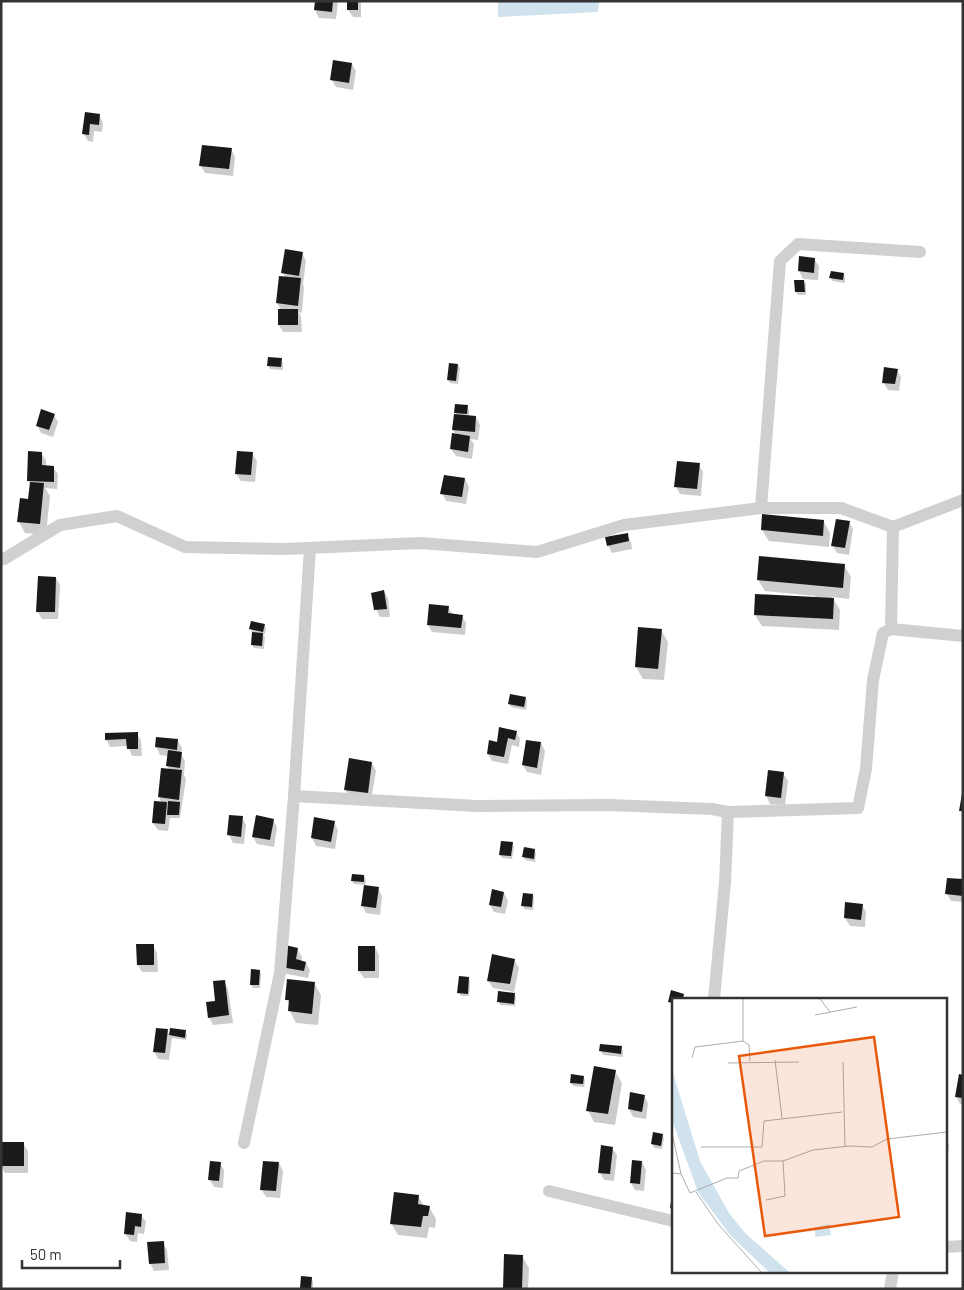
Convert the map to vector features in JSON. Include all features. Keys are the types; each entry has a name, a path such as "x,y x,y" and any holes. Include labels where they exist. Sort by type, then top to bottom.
{"street":[{"path":"761,508 780,261 798,244 920,252"},
{"path":"1,558 4,559 60,525 118,516 185,547 284,549 421,543 537,552 624,525 761,508 841,508 893,527 963,500"},
{"path":"891,629 893,527"},
{"path":"244,1143 280,973 294,796 310,548"},
{"path":"294,796 477,806 609,805 712,809 728,812 858,808 866,769 873,680 883,633 891,629 963,636"},
{"path":"714,998 725,882 728,812"},
{"path":"549,1191 672,1222"},
{"path":"946,1246 963,1246"},
{"path":"890,1289 893,1272"}],"water":[{"path":"498,1 599,1 598,12 498,17"}],"building":[{"path":"315,1 333,1 332,12 314,10"},
{"path":"347,1 358,1 358,10 347,10"},
{"path":"333,60 352,63 349,83 330,80"},
{"path":"85,112 100,114 99,125 90,124 89,135 82,134"},
{"path":"202,145 232,148 229,169 199,166"},
{"path":"285,249 303,252 299,276 281,273"},
{"path":"799,256 815,258 814,273 798,271"},
{"path":"831,271 844,273 843,280 829,278"},
{"path":"279,276 301,278 298,306 276,303"},
{"path":"794,280 804,280 805,292 795,292"},
{"path":"278,309 298,309 298,325 278,325"},
{"path":"268,357 282,358 281,367 267,366"},
{"path":"449,363 458,364 456,381 447,380"},
{"path":"884,367 898,369 895,384 882,383"},
{"path":"455,404 468,405 467,414 454,413"},
{"path":"41,409 55,414 49,430 36,426"},
{"path":"454,414 476,416 475,432 452,430"},
{"path":"452,433 470,436 468,452 450,449"},
{"path":"28,451 42,452 42,465 54,466 54,482 27,481"},
{"path":"237,451 253,452 251,475 235,474"},
{"path":"677,461 700,463 697,489 674,487"},
{"path":"444,475 465,478 462,497 440,494"},
{"path":"30,482 44,483 40,524 17,522 20,498 28,499"},
{"path":"762,514 824,520 823,536 761,530"},
{"path":"836,519 850,521 845,548 831,546"},
{"path":"628,533 629,541 607,546 605,537"},
{"path":"759,556 845,564 843,588 757,580"},
{"path":"38,576 56,577 55,612 36,612"},
{"path":"384,590 387,609 374,610 371,593"},
{"path":"755,594 834,598 833,619 754,615"},
{"path":"429,604 449,606 448,613 463,615 461,628 427,625"},
{"path":"251,621 265,624 263,632 249,629"},
{"path":"638,627 662,629 658,669 635,667"},
{"path":"252,632 263,633 262,646 251,645"},
{"path":"510,694 526,697 524,707 508,704"},
{"path":"499,727 517,731 515,740 508,738 504,757 487,754 489,740 497,742"},
{"path":"138,732 138,749 127,749 126,739 105,740 105,733"},
{"path":"156,737 178,739 177,750 155,747"},
{"path":"526,740 541,742 537,768 522,765"},
{"path":"168,750 182,752 180,768 166,766"},
{"path":"349,758 372,762 368,793 344,790"},
{"path":"161,768 182,770 179,800 158,797"},
{"path":"768,770 784,772 781,798 765,796"},
{"path":"962,794 963,811 959,811"},
{"path":"154,801 167,802 165,824 152,823"},
{"path":"168,801 180,802 179,815 167,815"},
{"path":"229,815 243,816 241,837 227,835"},
{"path":"256,815 274,819 270,840 252,837"},
{"path":"314,817 335,821 331,842 311,838"},
{"path":"501,841 513,842 511,856 499,855"},
{"path":"524,847 535,849 534,859 522,857"},
{"path":"352,874 364,875 364,882 351,881"},
{"path":"947,878 963,879 963,896 945,894"},
{"path":"364,885 379,887 376,908 361,906"},
{"path":"492,889 504,892 501,907 489,905"},
{"path":"523,893 533,894 532,907 521,906"},
{"path":"845,902 863,904 861,920 844,918"},
{"path":"136,944 154,944 154,965 137,965"},
{"path":"285,945 298,948 296,959 306,962 304,971 281,967"},
{"path":"358,946 375,946 375,971 358,971"},
{"path":"492,954 515,959 510,984 487,981"},
{"path":"251,969 260,970 259,985 250,985"},
{"path":"459,976 469,977 468,994 457,993"},
{"path":"287,979 315,982 312,1014 288,1011 289,1000 285,1000"},
{"path":"225,980 229,1015 208,1018 206,1002 215,1001 213,981"},
{"path":"671,990 684,994 683,998 672,998 672,1003 668,1002"},
{"path":"498,991 515,993 514,1004 497,1002"},
{"path":"156,1028 168,1029 165,1053 153,1052"},
{"path":"170,1028 186,1030 185,1038 169,1035"},
{"path":"600,1044 622,1046 621,1054 599,1051"},
{"path":"594,1066 616,1070 608,1114 586,1111"},
{"path":"571,1074 584,1076 583,1084 570,1083"},
{"path":"959,1074 963,1075 963,1098 955,1097"},
{"path":"630,1092 645,1095 642,1112 628,1109"},
{"path":"653,1132 663,1134 661,1146 651,1144"},
{"path":"1,1142 24,1142 24,1166 1,1166"},
{"path":"601,1145 613,1147 610,1174 598,1173"},
{"path":"632,1160 642,1161 640,1184 630,1183"},
{"path":"210,1161 221,1162 219,1181 208,1180"},
{"path":"263,1161 279,1162 276,1191 260,1190"},
{"path":"394,1192 419,1195 418,1204 430,1206 428,1216 423,1216 421,1227 390,1224"},
{"path":"126,1212 142,1214 141,1227 135,1226 134,1235 124,1234"},
{"path":"164,1241 165,1263 149,1264 147,1242"},
{"path":"504,1254 523,1255 522,1289 503,1289"},
{"path":"301,1276 312,1277 311,1289 300,1288"}]}
